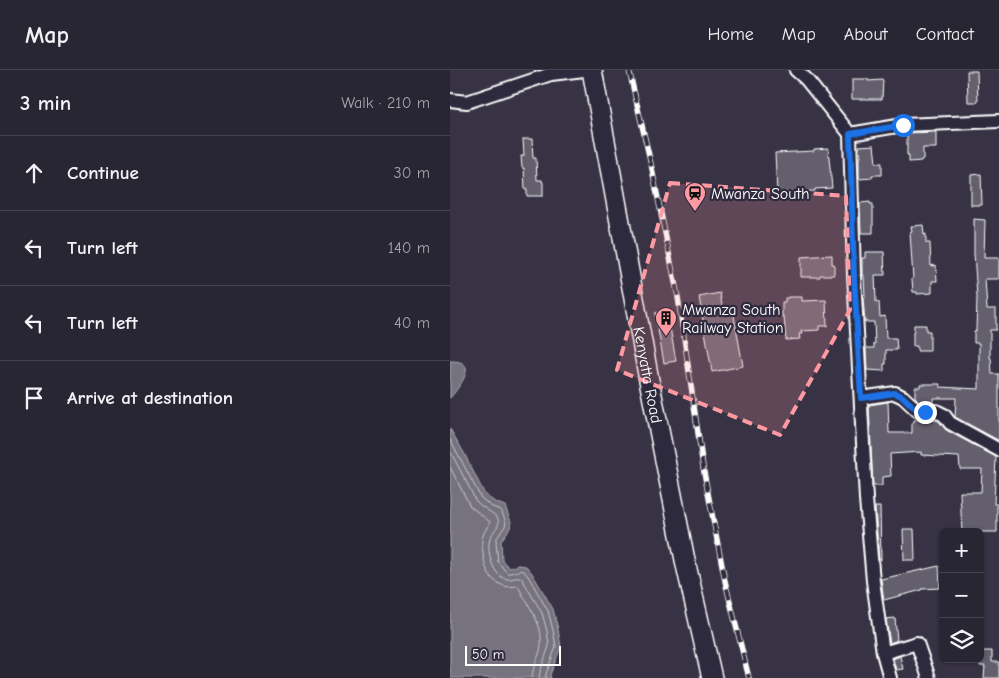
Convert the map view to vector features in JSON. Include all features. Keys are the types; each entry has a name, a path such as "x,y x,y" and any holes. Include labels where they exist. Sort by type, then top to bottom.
{"highway":[{"name":"Kenyatta Road","path":"592,70 651,390 686,565 712,678"}],"street":[{"path":"450,100 467,102 551,74 584,70"},
{"path":"796,70 806,79 850,134 854,276 866,499 873,580 883,653 890,678"},
{"path":"850,134 903,125 999,121"},
{"path":"861,398 895,393 903,397 918,411 936,411 944,415 950,423 999,450"},
{"path":"883,653 917,643 929,678"}],"highlighted area":[{"path":"670,183 846,196 850,310 780,435 617,370"}],"water":[{"path":"450,361 462,363 466,370 463,380 450,398"},
{"path":"450,429 485,495 505,506 511,522 510,528 501,541 502,560 509,568 518,565 526,566 553,609 561,647 550,675 551,678 450,678"}],"building":[{"path":"967,71 977,71 978,102 968,102"},
{"path":"852,79 883,80 882,99 852,99"},
{"path":"936,132 936,148 923,148 923,159 921,161 909,162 909,155 907,155 907,133"},
{"path":"523,139 532,139 533,158 536,158 537,180 542,180 543,182 543,196 527,196 521,156 524,156"},
{"path":"874,145 876,163 882,163 882,175 872,175 872,178 859,179 859,146"},
{"path":"828,148 832,188 777,193 775,153 814,151 814,149"},
{"path":"981,174 982,205 971,205 971,175"},
{"path":"870,202 870,204 873,204 873,233 861,233 860,203"},
{"path":"974,219 985,220 984,258 999,258 999,279 985,279 987,309 996,309 996,330 990,330 990,358 992,374 999,374 998,440 955,417 956,398 933,398 933,403 921,403 915,397 915,387 920,387 920,384 940,384 940,387 979,389 979,343 974,343 977,297"},
{"path":"923,225 926,243 930,243 931,266 936,265 937,281 932,281 932,293 917,294 917,292 913,292 910,232 912,231 911,226"},
{"path":"865,252 884,252 885,275 875,275 876,302 879,302 880,317 885,316 886,338 896,338 897,350 886,350 884,371 867,370 866,348 874,348 875,344 874,322 865,322 862,258 865,258"},
{"path":"832,255 834,275 801,277 801,257"},
{"path":"720,293 723,312 733,310 743,366 712,372 699,297"},
{"path":"802,297 802,301 826,300 827,326 819,326 819,330 801,331 802,334 799,334 800,339 786,340 784,317 782,317 782,302 785,302 785,298"},
{"name":"Mwanza South Railway Station","path":"667,311 676,361 664,363 655,313"},
{"path":"914,325 926,325 926,331 930,331 930,351 917,351 917,346 913,346"},
{"path":"888,402 889,433 912,433 912,423 914,423 914,420 933,419 939,421 946,430 996,457 994,504 997,504 997,532 984,532 984,528 962,528 960,492 981,492 982,469 960,469 959,457 921,455 921,452 890,454 891,476 882,477 882,486 873,486 869,405"},
{"path":"875,507 880,507 881,560 879,560"},
{"path":"903,529 914,529 915,560 904,560"},
{"path":"939,566 939,588 922,589 884,600 881,579"},
{"path":"895,618 897,640 890,643 886,619"},
{"path":"984,651 992,651 992,662 999,662 999,678 984,678 985,666 980,666 980,663 984,663"},
{"path":"900,656 903,669 896,670 893,659"}],"railway":[{"path":"629,70 651,164 678,297 703,467 725,581 749,678"}],"place":[{"name":"Mwanza South","path":"695,212"},
{"name":"Mwanza South Railway Station","path":"666,337"}],"route":[{"path":"903,125 850,134 854,276 861,398 895,393 903,397 918,411 925,412"}]}
